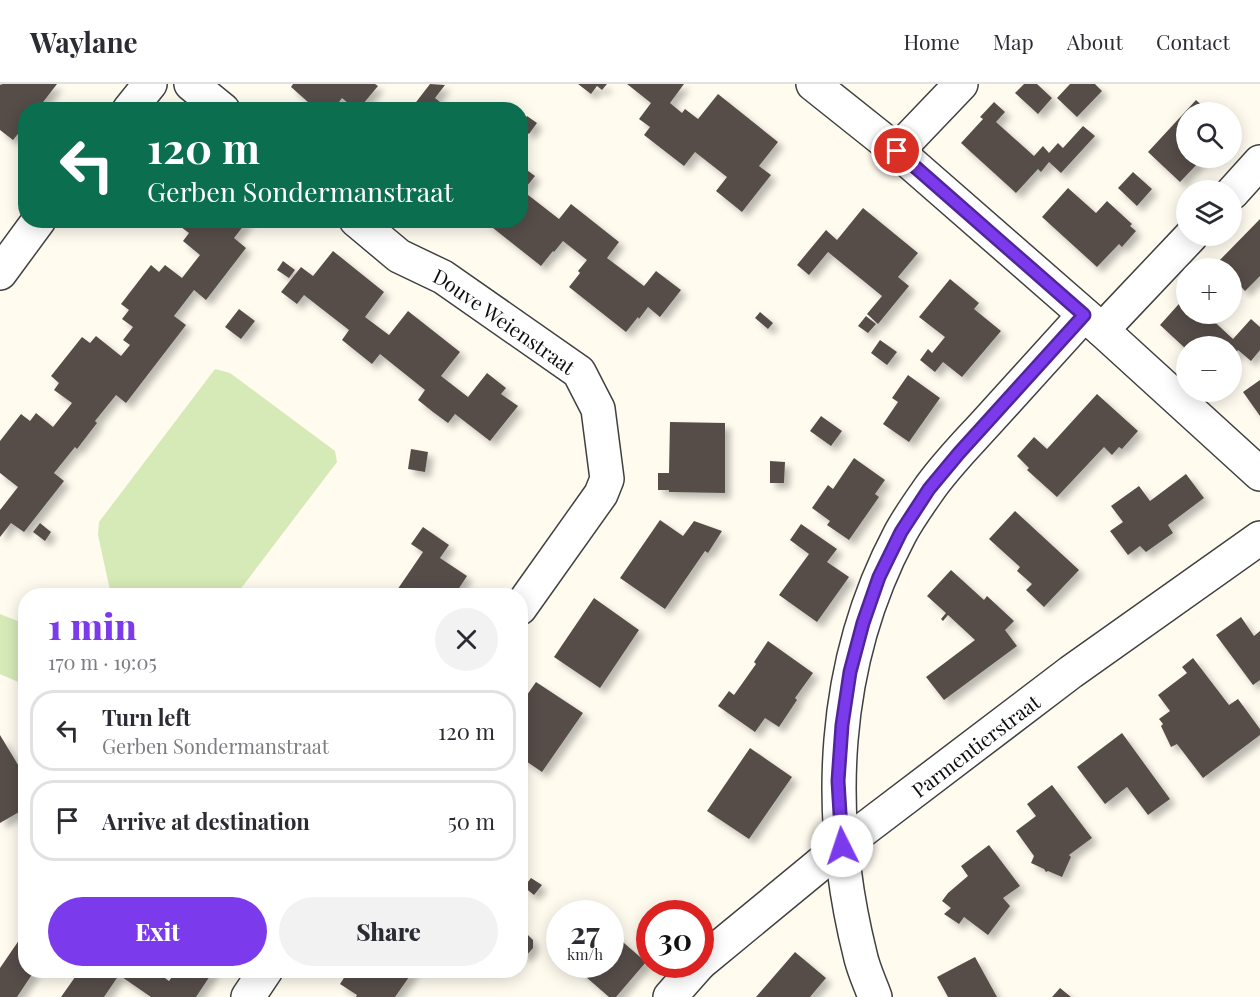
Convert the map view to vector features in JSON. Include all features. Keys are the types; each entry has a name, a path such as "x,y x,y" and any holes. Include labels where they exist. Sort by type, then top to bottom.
{"street":[{"path":"135,102 150,84"},
{"path":"191,84 213,102"},
{"path":"813,84 897,151 1093,322 1260,474"},
{"path":"897,151 961,84"},
{"path":"1242,182 1260,162"},
{"path":"0,273 33,228"},
{"name":"Douve Weienstraat","path":"366,228 399,256 442,277 579,372 598,409 607,479 601,494 528,597"},
{"path":"875,997 860,956 849,903 842,846 838,781 842,725 850,672 863,623 879,577 901,532 929,489 959,453 1093,322 1180,246"},
{"name":"Parmentierstraat","path":"714,952 842,846 1071,672 1260,538"},
{"path":"248,997 261,978"},
{"name":"Parmentierstraat","path":"670,997 687,978"}],"green space":[{"path":"215,369 230,373 335,451 337,462 241,588 109,588 98,535 99,522"},
{"path":"0,614 18,621 18,682 0,674"}],"building":[{"path":"0,84 57,84 43,102 18,102 18,134 13,140 0,130"},
{"path":"293,84 375,84 378,86 365,102 347,102 342,98 339,102 308,102 291,87"},
{"path":"430,84 445,85 435,98 440,102 416,102"},
{"path":"578,84 607,84 602,90 597,86 591,94"},
{"path":"627,84 684,84 670,103 682,113 685,109 698,119 718,94 778,142 759,166 771,175 742,212 716,191 727,177 695,152 684,166 644,135 650,127 639,119 651,103"},
{"path":"1024,84 1037,84 1052,98 1038,114 1015,93"},
{"path":"1070,84 1095,84 1102,91 1077,117 1057,98"},
{"path":"994,102 1005,112 996,122 1034,156 1043,146 1049,153 1058,143 1063,148 1083,126 1095,136 1061,173 1049,162 1041,172 1038,169 1016,193 961,143 983,119 980,117"},
{"path":"528,117 537,123 528,133"},
{"path":"1176,122 1176,168 1193,168 1182,180 1178,180 1148,152"},
{"path":"528,171 535,176 528,185"},
{"path":"1133,172 1152,189 1137,206 1118,188"},
{"path":"1068,188 1096,213 1107,201 1132,224 1130,226 1136,231 1122,247 1119,244 1097,267 1042,217"},
{"path":"528,195 559,219 571,204 619,242 607,258 644,286 656,271 681,290 660,317 648,307 626,332 569,287 587,260 563,241 541,266 493,228 528,228"},
{"path":"863,208 918,253 898,277 909,286 878,324 867,314 882,296 828,252 809,275 797,265 826,230 837,240"},
{"path":"1260,219 1260,276 1245,291 1242,288 1242,258 1222,258 1234,246 1242,246 1242,237"},
{"path":"182,228 242,228 234,238 246,248 206,300 194,290 174,316 186,325 126,403 116,395 95,421 97,423 77,449 75,447 54,473 64,481 24,532 11,523 0,537 0,510 18,487 0,473 0,441 21,414 30,421 36,413 53,427 72,403 54,390 59,383 51,376 82,337 90,343 96,336 121,356 130,345 123,340 133,327 122,319 129,310 121,304 151,265 159,272 165,265 182,278 200,255 183,241 189,233"},
{"path":"333,251 384,292 365,317 389,335 408,311 460,352 441,376 468,397 487,373 506,388 501,394 518,406 490,441 455,414 448,423 433,412 418,400 425,390 380,354 372,364 342,340 349,330 304,295 297,304 281,292 301,267 313,276"},
{"path":"283,261 295,270 289,278 277,270"},
{"path":"950,279 979,303 974,309 1001,331 962,377 943,362 935,372 920,360 928,349 932,353 945,337 919,317"},
{"path":"1176,307 1176,324 1217,324 1230,336 1176,336 1176,340 1160,325"},
{"path":"239,309 255,321 241,339 225,327"},
{"path":"760,312 773,323 768,329 755,318"},
{"path":"866,316 876,324 868,333 858,326"},
{"path":"1251,319 1260,327 1260,350 1251,361 1242,353 1242,336 1236,336"},
{"path":"880,340 897,352 887,365 871,353"},
{"path":"908,375 940,398 909,442 883,424 898,402 892,398"},
{"path":"1260,380 1260,416 1243,392"},
{"path":"1097,394 1138,431 1122,449 1119,447 1112,455 1104,447 1057,497 1027,470 1029,468 1017,456 1034,437 1047,449"},
{"path":"821,416 842,431 831,446 810,431"},
{"path":"670,422 725,423 725,493 658,490 658,473 669,473"},
{"path":"411,449 428,452 425,472 408,469"},
{"path":"854,458 885,480 875,494 879,497 849,540 827,525 830,521 812,508 828,485 833,489"},
{"path":"770,461 785,462 784,483 770,483"},
{"path":"1186,474 1204,498 1168,525 1173,533 1146,552 1140,546 1128,555 1110,531 1123,522 1111,506 1139,486 1150,501"},
{"path":"1015,511 1079,570 1044,607 1026,590 1032,584 1017,571 1020,567 989,539"},
{"path":"660,520 683,536 694,521 722,531 708,553 705,551 665,609 620,578"},
{"path":"40,523 51,532 45,541 33,532"},
{"path":"801,524 837,549 827,562 849,577 817,622 779,595 809,554 790,540"},
{"path":"423,527 449,545 440,558 467,576 459,588 398,588 423,552 411,544"},
{"path":"951,570 984,600 987,596 1014,621 1005,630 1017,646 944,700 926,677 975,640 948,615 943,621 941,619 946,613 927,596"},
{"path":"594,598 639,630 600,688 554,657"},
{"path":"1241,617 1254,636 1260,631 1260,680 1253,685 1216,635"},
{"path":"768,641 813,673 795,698 797,700 779,727 765,718 755,732 718,706 729,691 734,695 756,664 754,662"},
{"path":"1193,658 1229,705 1238,699 1260,729 1260,735 1203,778 1177,744 1171,747 1159,719 1170,711 1158,695 1187,673 1182,667"},
{"path":"536,682 583,713 542,772 528,762 528,694"},
{"path":"1122,733 1170,799 1148,815 1127,787 1105,804 1077,767"},
{"path":"0,735 18,765 18,813 0,823"},
{"path":"750,748 792,777 749,839 707,811"},
{"path":"1052,785 1092,838 1069,855 1071,857 1062,877 1046,872 1031,863 1034,856 1016,831 1036,816 1027,804"},
{"path":"989,845 1020,886 1003,898 1010,906 988,935 964,917 959,924 944,914 951,908 942,901 968,876 961,866"},
{"path":"531,878 542,885 534,895 528,890 528,882"},
{"path":"528,935 533,940 533,948 528,954"},
{"path":"18,942 18,978 30,978 17,997 0,997 0,968"},
{"path":"624,943 636,953 636,974 616,997 609,997 587,978 624,978"},
{"path":"795,952 826,978 810,997 756,997"},
{"path":"975,957 997,997 948,997 937,977"},
{"path":"74,978 117,978 104,997 61,997"},
{"path":"123,978 165,978 169,981 171,978 209,978 196,997 151,997"},
{"path":"344,978 408,978 395,997 356,997 357,995 340,984"},
{"path":"1060,988 1071,997 1052,997"}],"route":[{"path":"842,846 838,781 842,725 850,672 863,623 879,577 901,532 929,489 1084,315 897,151"}]}
